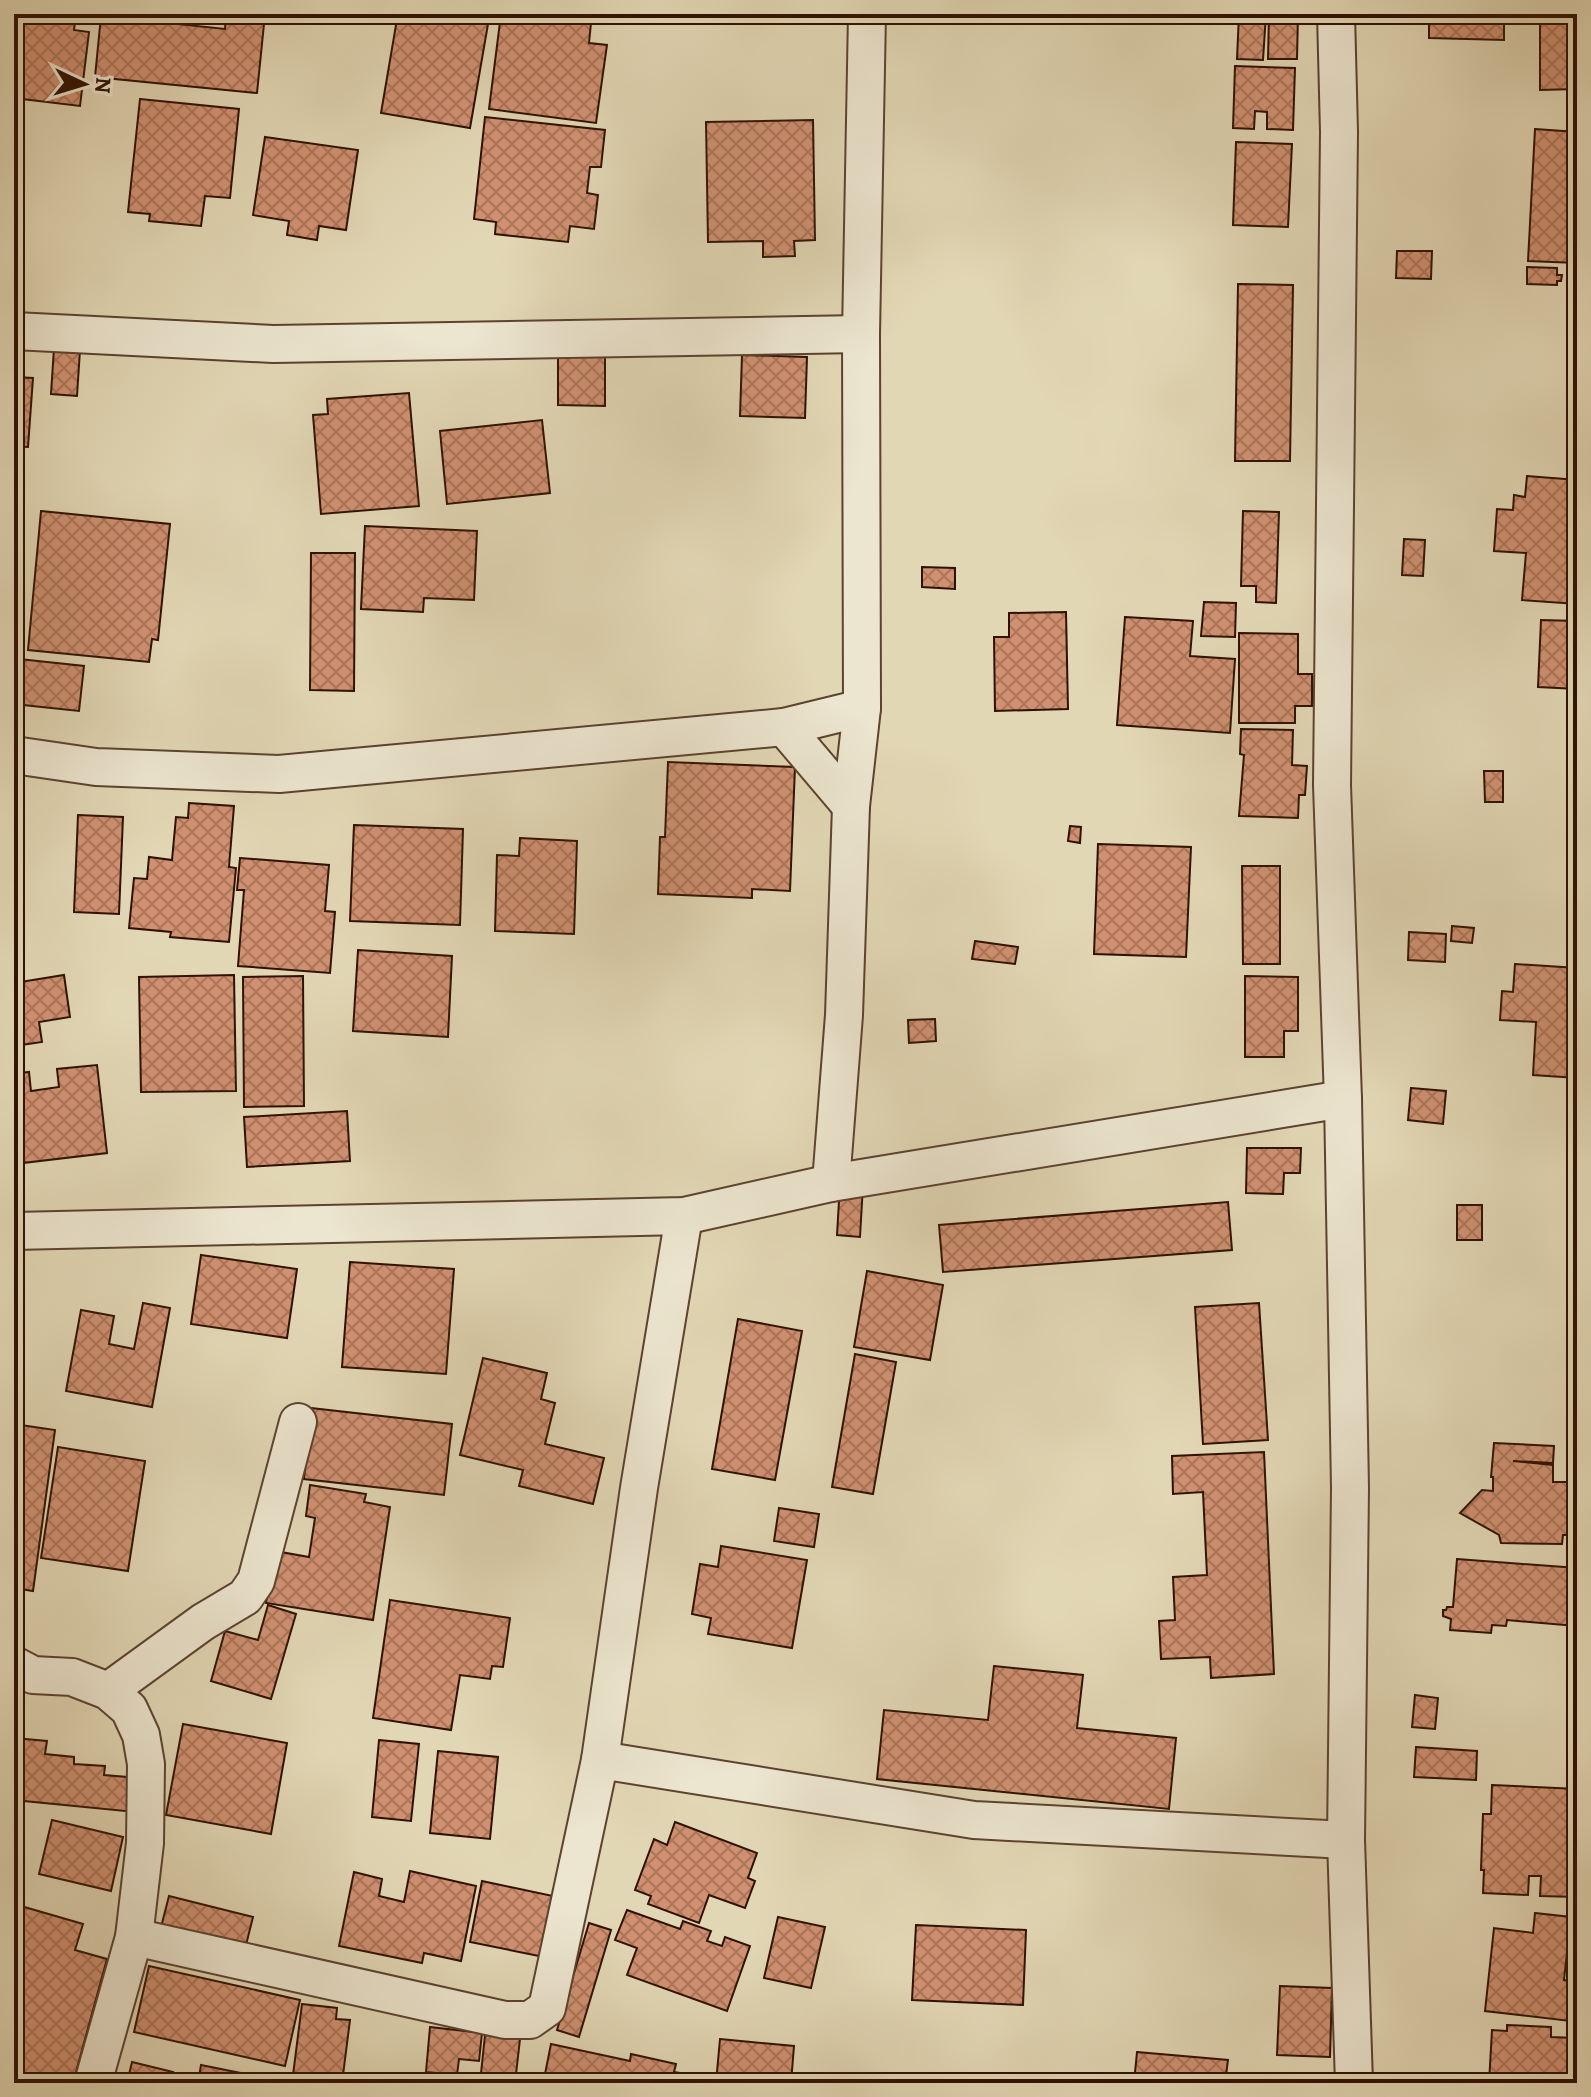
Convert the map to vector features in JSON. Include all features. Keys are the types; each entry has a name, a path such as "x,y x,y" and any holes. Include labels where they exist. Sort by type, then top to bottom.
{"street":[{"path":"831,1183 844,1015 851,806 862,708 861,334 867,14"},
{"path":"1336,14 1339,132 1332,785 1343,1099 1350,1488 1346,1840 1354,2083"},
{"path":"14,331 273,344 861,334"},
{"path":"14,755 96,767 279,774 784,727 862,708"},
{"path":"784,727 851,806"},
{"path":"14,1231 684,1216 831,1183 1343,1099"},
{"path":"134,1937 505,2020 530,2020 547,2008 600,1760 639,1488 684,1216"},
{"path":"108,1691 203,1622 245,1597 256,1581 298,1422"},
{"path":"14,1665 33,1675 72,1677 108,1691 129,1709 141,1735 146,1764 145,1843 134,1937 93,2083"},
{"path":"600,1760 974,1820 1346,1840"}],"building":[{"path":"14,14 76,14 74,30 89,32 80,106 14,98"},
{"path":"226,14 265,14 257,93 95,77 101,16 225,29"},
{"path":"414,14 488,24 470,128 381,113 397,19 413,21"},
{"path":"501,14 544,14 591,23 589,43 607,45 596,123 489,109"},
{"path":"1239,14 1266,14 1263,60 1237,59"},
{"path":"1269,14 1298,14 1297,59 1268,59"},
{"path":"1429,14 1504,14 1504,40 1429,38"},
{"path":"1540,14 1577,14 1577,89 1540,90"},
{"path":"1235,66 1295,68 1293,130 1267,129 1267,112 1255,111 1254,129 1233,128"},
{"path":"140,99 239,109 230,198 205,196 201,226 149,221 150,214 128,212"},
{"path":"485,117 605,130 601,167 590,167 587,193 598,195 594,229 570,226 568,242 495,234 496,222 474,219"},
{"path":"813,120 815,240 794,241 795,256 763,257 763,241 708,242 706,122"},
{"path":"1535,129 1577,132 1577,263 1528,261"},
{"path":"265,137 358,150 346,230 319,226 317,240 287,235 289,221 253,215"},
{"path":"1236,142 1292,144 1288,227 1233,225"},
{"path":"1397,251 1432,251 1431,279 1396,278"},
{"path":"1527,267 1557,268 1557,275 1562,275 1561,281 1557,281 1557,285 1527,284"},
{"path":"1238,284 1293,285 1290,461 1235,461"},
{"path":"54,348 80,350 77,396 51,394"},
{"path":"742,355 807,357 805,418 740,416"},
{"path":"558,357 605,357 605,406 558,405"},
{"path":"14,377 33,378 28,447 14,446"},
{"path":"409,393 419,506 321,514 313,415 328,414 327,399"},
{"path":"542,420 550,493 447,504 440,431"},
{"path":"1527,476 1577,480 1577,604 1522,600 1526,553 1494,551 1497,509 1513,510 1514,495 1525,497"},
{"path":"41,511 170,524 158,640 152,639 149,662 28,650"},
{"path":"1243,511 1279,512 1276,603 1256,602 1256,586 1241,586"},
{"path":"365,526 477,531 474,600 424,598 423,612 361,609"},
{"path":"1404,539 1425,540 1423,576 1402,575"},
{"path":"311,553 355,553 354,691 310,690"},
{"path":"922,567 955,568 955,589 922,587"},
{"path":"1204,602 1236,603 1235,637 1201,636"},
{"path":"1066,612 1068,709 995,711 994,637 1009,637 1009,613"},
{"path":"1125,617 1193,621 1190,656 1235,659 1230,733 1117,725"},
{"path":"1541,620 1577,621 1577,689 1538,687"},
{"path":"1239,633 1298,634 1298,674 1312,674 1312,706 1295,706 1295,723 1239,723"},
{"path":"19,659 84,666 79,711 14,704"},
{"path":"1241,729 1293,730 1292,765 1307,766 1305,795 1299,795 1298,818 1239,816 1244,755 1240,754"},
{"path":"668,762 795,767 790,891 752,889 752,898 658,894 660,837 665,837"},
{"path":"1484,771 1503,771 1503,802 1485,802"},
{"path":"189,803 234,806 229,867 236,868 229,942 170,937 171,932 129,928 134,878 147,879 149,857 172,860 176,817 188,818"},
{"path":"78,815 123,817 119,914 74,912"},
{"path":"354,825 463,829 460,925 350,921"},
{"path":"1070,826 1081,827 1080,843 1068,841"},
{"path":"520,838 577,841 574,934 495,931 497,855 519,856"},
{"path":"1098,844 1191,847 1186,957 1094,954"},
{"path":"240,858 329,865 325,911 335,912 330,973 238,966 244,890 237,890"},
{"path":"1242,866 1280,866 1280,964 1243,964"},
{"path":"1452,926 1474,928 1472,943 1451,941"},
{"path":"1409,932 1446,934 1445,962 1408,960"},
{"path":"975,941 1018,947 1015,964 972,959"},
{"path":"358,950 452,956 448,1037 353,1031"},
{"path":"1515,964 1577,968 1577,1078 1533,1075 1536,1022 1500,1020 1502,991 1513,992"},
{"path":"64,975 70,1017 39,1022 42,1042 14,1046 14,983"},
{"path":"234,975 236,1091 141,1092 139,977"},
{"path":"303,976 304,1106 244,1107 243,977"},
{"path":"1245,976 1298,977 1298,1031 1284,1031 1284,1057 1245,1057"},
{"path":"935,1019 936,1041 909,1043 908,1020"},
{"path":"97,1065 107,1153 14,1164 14,1074 29,1072 31,1091 59,1087 57,1069"},
{"path":"1411,1088 1446,1091 1443,1124 1408,1120"},
{"path":"347,1111 350,1161 247,1167 244,1117"},
{"path":"1247,1148 1301,1148 1300,1173 1284,1173 1283,1194 1246,1193"},
{"path":"840,1184 863,1185 860,1237 837,1235"},
{"path":"1228,1202 1232,1250 943,1272 939,1225"},
{"path":"1457,1205 1482,1205 1482,1240 1457,1240"},
{"path":"201,1255 297,1269 287,1338 191,1324"},
{"path":"350,1262 454,1269 446,1374 342,1367"},
{"path":"867,1271 943,1285 930,1360 854,1347"},
{"path":"143,1303 170,1308 152,1407 66,1391 81,1310 114,1316 109,1344 134,1349"},
{"path":"1259,1303 1268,1440 1203,1444 1195,1307"},
{"path":"738,1319 802,1331 775,1480 712,1469"},
{"path":"855,1354 896,1362 873,1494 832,1487"},
{"path":"483,1358 547,1373 541,1399 555,1403 545,1444 604,1458 593,1504 519,1486 523,1470 460,1455"},
{"path":"311,1408 452,1424 444,1495 304,1479"},
{"path":"14,1424 55,1430 33,1591 14,1588"},
{"path":"1494,1443 1554,1446 1553,1463 1513,1461 1553,1465 1553,1482 1577,1482 1577,1535 1563,1535 1562,1544 1501,1543 1499,1535 1460,1513 1482,1490 1493,1491"},
{"path":"58,1447 145,1461 128,1571 41,1558"},
{"path":"1264,1452 1274,1674 1211,1678 1210,1657 1161,1659 1159,1621 1175,1620 1173,1577 1207,1575 1203,1492 1173,1494 1172,1456"},
{"path":"310,1485 366,1494 364,1502 390,1507 373,1620 266,1603 275,1551 309,1557 315,1518 306,1516"},
{"path":"779,1508 819,1514 814,1547 774,1541"},
{"path":"721,1546 807,1560 792,1648 708,1634 711,1618 692,1614 700,1564 718,1567"},
{"path":"1457,1559 1577,1568 1576,1626 1507,1620 1506,1626 1492,1625 1491,1633 1450,1630 1451,1619 1443,1616 1443,1610 1453,1607"},
{"path":"390,1600 510,1618 503,1667 492,1666 490,1679 460,1675 451,1730 373,1718"},
{"path":"268,1605 296,1614 271,1699 211,1681 225,1631 258,1640"},
{"path":"994,1666 1083,1675 1077,1728 1176,1738 1169,1809 877,1779 884,1710 988,1720"},
{"path":"1415,1695 1438,1698 1435,1729 1412,1727"},
{"path":"183,1724 287,1743 271,1834 166,1815"},
{"path":"14,1738 47,1741 45,1754 74,1757 74,1764 105,1766 104,1775 139,1778 135,1812 14,1800"},
{"path":"379,1740 419,1744 411,1821 372,1817"},
{"path":"1416,1747 1477,1751 1476,1780 1414,1777"},
{"path":"438,1751 498,1757 490,1839 430,1833"},
{"path":"1492,1785 1577,1789 1577,1897 1540,1896 1541,1876 1529,1876 1528,1895 1483,1893 1483,1814 1491,1814"},
{"path":"52,1820 123,1837 111,1891 39,1874"},
{"path":"675,1822 757,1853 748,1878 755,1881 745,1908 709,1895 699,1923 648,1904 651,1896 635,1890 654,1839 667,1845"},
{"path":"410,1871 476,1886 461,1961 424,1953 422,1963 339,1946 354,1872 382,1879 379,1896 404,1902"},
{"path":"482,1881 567,1899 554,1959 470,1942"},
{"path":"169,1896 253,1917 243,1957 159,1935"},
{"path":"14,1904 83,1924 75,1950 107,1959 73,2083 14,2083"},
{"path":"627,1910 680,1929 683,1921 711,1931 707,1941 722,1946 725,1937 750,1946 727,2011 627,1975 637,1948 615,1940"},
{"path":"1535,1913 1571,1917 1564,1980 1574,1981 1570,2021 1485,2011 1494,1928 1533,1933"},
{"path":"778,1917 825,1927 811,1988 764,1978"},
{"path":"589,1923 611,1930 579,2037 557,2030"},
{"path":"916,1925 1026,1930 1023,2005 912,2000"},
{"path":"149,1966 300,2000 285,2066 134,2032"},
{"path":"1280,1986 1332,1988 1330,2057 1277,2055"},
{"path":"302,2004 337,2008 336,2019 350,2020 342,2083 292,2083"},
{"path":"1507,2025 1551,2027 1551,2037 1575,2038 1574,2083 1489,2083 1492,2030 1507,2031"},
{"path":"430,2027 482,2033 479,2061 459,2059 457,2075 426,2072"},
{"path":"485,2035 520,2039 515,2083 480,2083"},
{"path":"720,2039 794,2046 791,2083 716,2083"},
{"path":"551,2044 630,2061 631,2054 676,2064 674,2072 692,2075 690,2083 563,2083 544,2079"},
{"path":"1137,2052 1228,2060 1225,2083 1134,2083"},
{"path":"132,2062 173,2072 170,2083 127,2083"},
{"path":"201,2065 285,2082 198,2083"}]}
